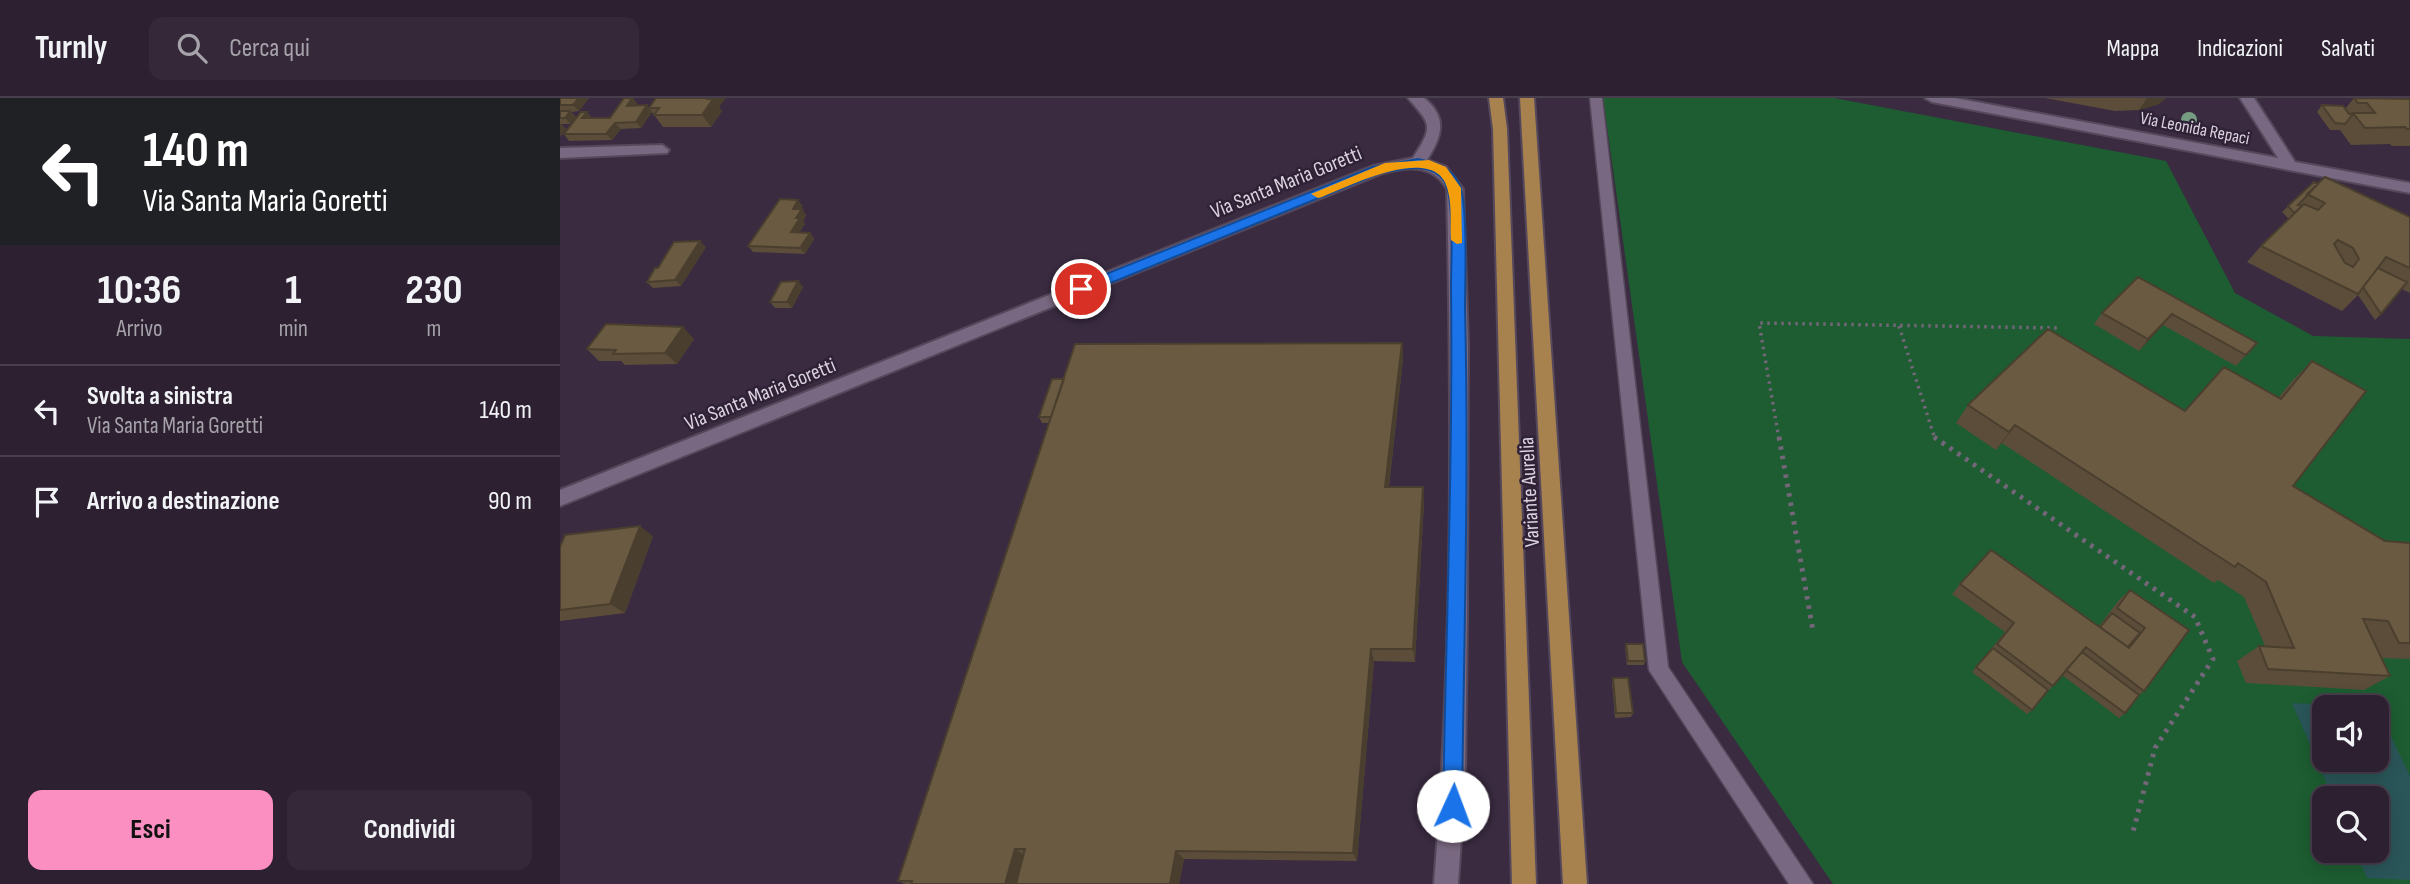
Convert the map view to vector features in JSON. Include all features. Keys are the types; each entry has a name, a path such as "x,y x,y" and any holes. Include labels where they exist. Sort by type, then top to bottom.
{"highway":[{"name":"Variante Aurelia","path":"1496,98 1524,884"},
{"name":"Variante Aurelia","path":"1527,98 1575,884"}],"street":[{"path":"1415,98 1432,112 1435,126 1431,140 1418,163 1442,170 1452,181 1457,220 1457,615 1454,780 1446,884"},
{"name":"Via Leonida Repaci","path":"1932,98 2410,188"},
{"path":"2247,98 2290,165"},
{"path":"560,153 662,150"},
{"name":"Via Santa Maria Goretti","path":"560,498 1378,169 1418,163"}],"lane":[{"path":"1596,98 1659,670 1802,884"}],"path":[{"path":"1813,631 1759,323 2057,328"},
{"path":"1899,326 1934,438 2195,617 2213,659 2155,748 2133,832"}],"green space":[{"path":"1603,98 1834,98 2166,161 2235,293 2313,336 2410,339 2410,884 1833,884 1682,662"}],"shaded area":[{"path":"2292,703 2312,704 2312,749"},
{"path":"2389,732 2410,776 2410,880 2367,878 2360,863 2389,863 2389,786 2328,786 2322,772 2389,772"}],"building":[{"path":"560,98 579,98 573,105 560,105"},
{"path":"624,98 632,98 627,106 647,105 636,122 615,123 606,134 564,134 581,112 587,112 582,118 610,118"},
{"path":"656,98 713,99 702,115 654,115 659,108 649,108"},
{"path":"2354,98 2410,99 2410,129 2365,128 2353,113 2375,113 2367,103 2358,103"},
{"path":"2322,105 2343,106 2349,114 2353,114 2345,124 2335,123"},
{"path":"560,111 570,111 565,118 560,118"},
{"path":"2325,177 2410,217 2410,268 2386,257 2358,294 2261,246 2304,204 2318,210 2325,203 2307,194","holes":["2338,240 2353,248 2359,259 2353,267 2345,263 2334,244"]},
{"path":"2314,182 2318,184 2294,213 2288,206"},
{"path":"780,199 798,200 793,209 802,209 791,232 810,233 800,248 748,246"},
{"path":"700,241 675,280 647,282 674,242"},
{"path":"2378,268 2407,282 2381,314 2363,287"},
{"path":"2138,277 2257,343 2246,355 2172,314 2148,339 2102,313"},
{"path":"798,281 787,302 770,302 781,282"},
{"path":"606,324 683,327 665,353 613,354 616,350 587,349"},
{"path":"2048,329 2185,411 2224,367 2281,399 2312,361 2366,391 2293,486 2385,541 2410,543 2410,643 2399,643 2388,621 2363,619 2390,676 2268,669 2259,646 2294,648 2266,582 2238,563 2235,567 2015,425 2009,432 1968,405"},
{"path":"1402,343 1385,487 1423,487 1413,649 1371,649 1353,853 1176,851 1170,884 1016,884 1025,849 1015,849 1005,884 911,884 912,881 898,881 1075,344"},
{"path":"1052,379 1064,379 1051,417 1039,417"},
{"path":"640,526 610,604 560,610 560,547 565,535"},
{"path":"1991,550 2129,648 2145,628 2117,608 2130,590 2189,630 2144,691 2086,647 2053,686 1997,644 2014,623 1960,584"},
{"path":"2112,613 2140,633 2128,647 2100,627"},
{"path":"1626,644 1643,644 1645,661 1628,661"},
{"path":"1993,648 2048,690 2032,710 1976,667"},
{"path":"2082,652 2139,695 2125,713 2066,670"},
{"path":"1613,678 1628,678 1633,713 1616,713"}],"slow traffic":[{"path":"1318,194 1389,166 1429,164 1442,170 1455,188 1457,240"}],"route":[{"path":"1081,289 1378,169 1400,164 1429,164 1442,170 1452,181 1457,220 1459,344 1453,806"}]}
